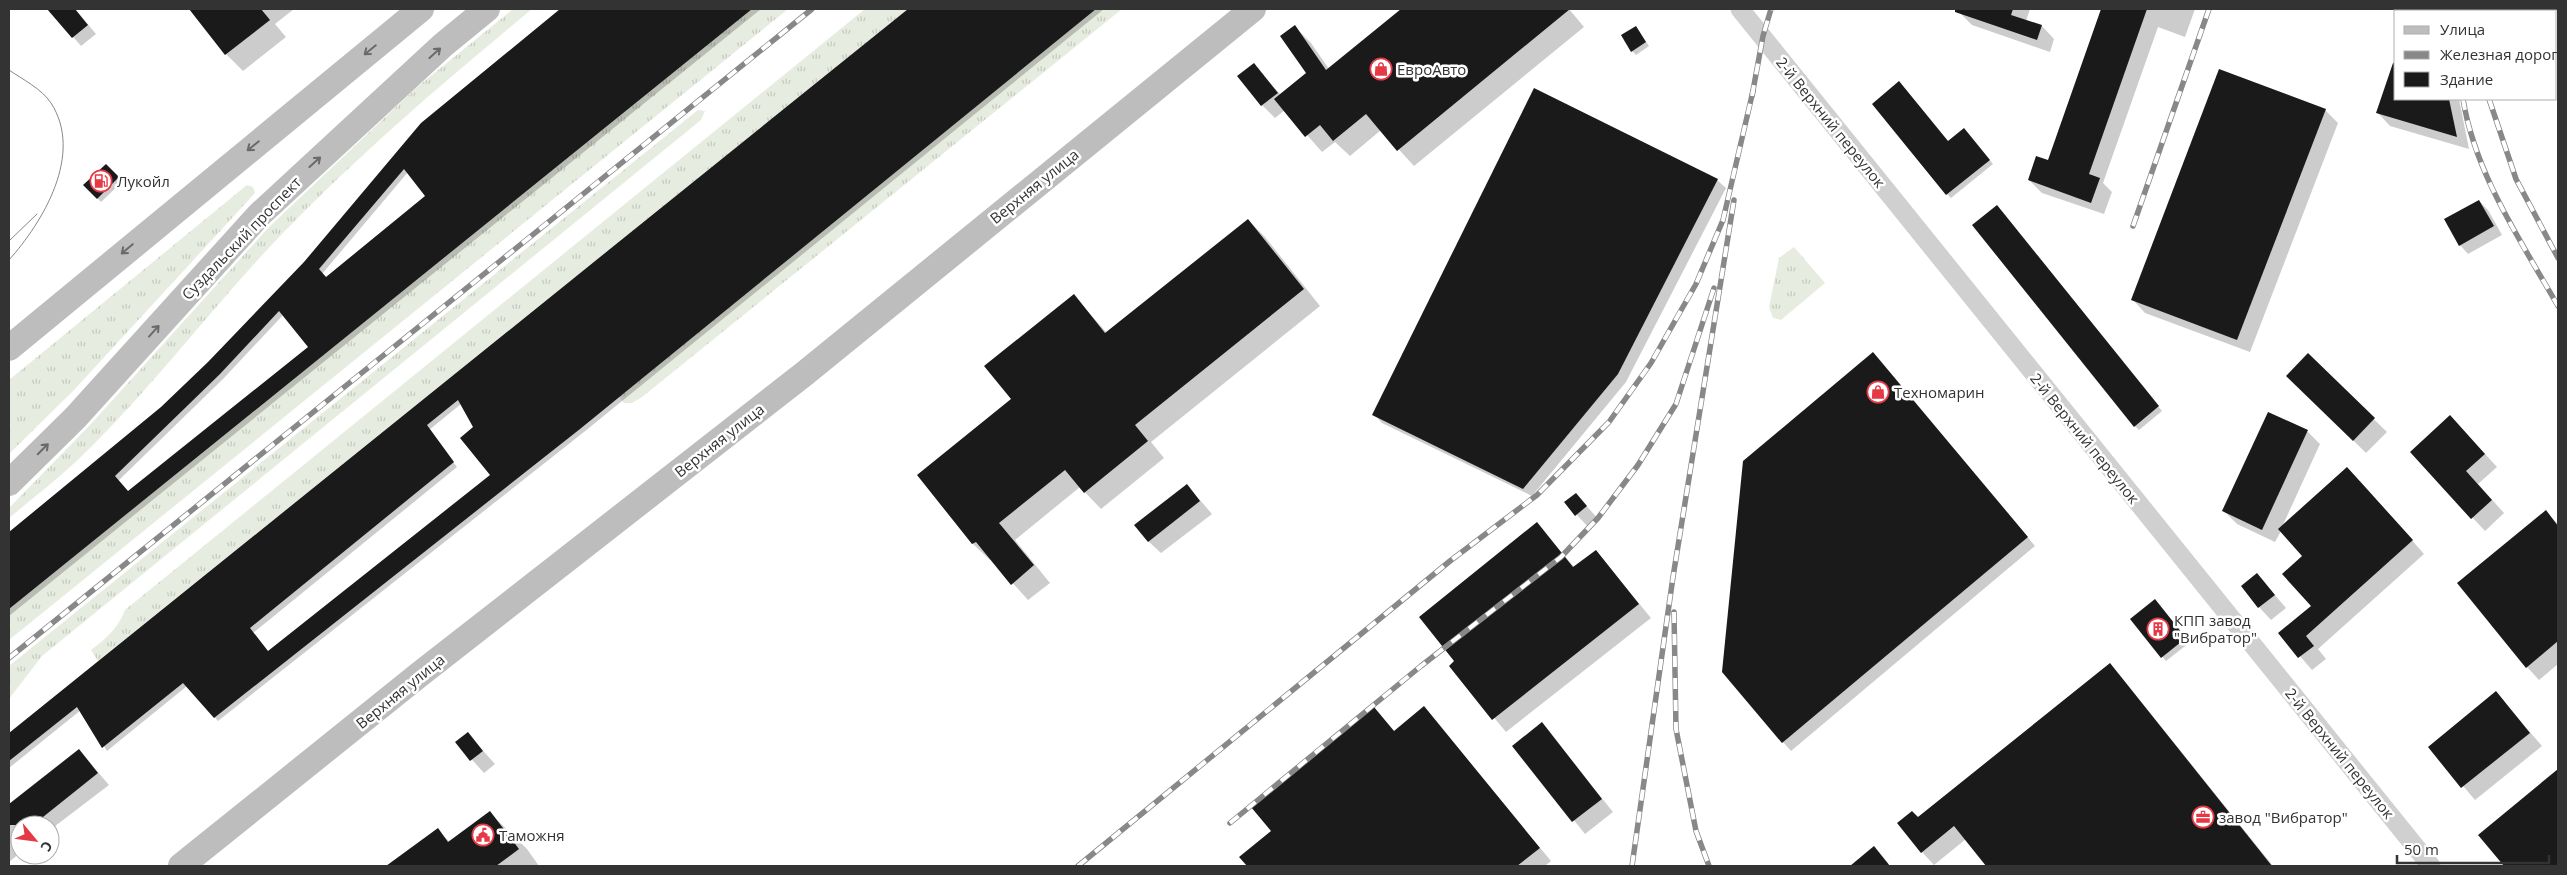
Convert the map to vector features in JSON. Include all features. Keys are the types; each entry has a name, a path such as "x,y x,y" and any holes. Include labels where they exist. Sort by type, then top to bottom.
{"street":[{"path":"9,348 421,9"},
{"name":"Суздальский проспект","path":"9,483 75,418 272,203 443,45 487,9"},
{"name":"Верхняя улица","path":"181,866 420,674 804,374 1252,9"},
{"name":"2-й Верхний переулок","path":"1740,9 2431,866"}],"green space":[{"path":"513,9 532,9 467,63 340,176 256,261 165,367 94,444 74,464 9,518 9,508 90,425 269,227 416,88"},
{"path":"752,9 788,9 9,640 9,609"},
{"path":"865,9 908,9 98,661 91,650 111,632 125,610"},
{"path":"1096,9 1122,9 642,397 632,403 624,403 619,397"},
{"path":"698,110 705,111 701,120 42,656 9,699 9,666"},
{"path":"247,185 253,187 255,193 74,390 9,454 9,380"},
{"path":"1794,247 1825,283 1781,320 1773,318 1769,307 1779,258"}],"building":[{"path":"47,9 75,9 88,25 72,38"},
{"path":"189,9 261,9 270,20 225,55"},
{"path":"560,9 752,9 9,609 9,532 161,407 208,362 304,262 421,123","holes":["404,169 425,196 326,277 319,269","279,311 308,347 128,491 115,476 220,374"]},
{"path":"908,9 1096,9 580,429 214,718 183,683 102,748 77,707 9,761 9,733","holes":["458,400 473,427 460,438 490,475 268,651 250,628 454,462 427,425"]},
{"path":"1401,9 1570,9 1397,151 1366,114 1333,141 1320,125 1305,137 1274,99 1306,73 1280,36 1295,25 1326,70"},
{"path":"1955,9 2013,9 2011,15 2042,25 2037,40 1955,12"},
{"path":"2101,9 2147,9 2089,174 2100,178 2091,203 2028,180 2036,156 2048,160"},
{"path":"1636,26 1646,42 1631,52 1621,35"},
{"path":"1254,63 1278,93 1261,106 1237,76"},
{"path":"2393,63 2394,100 2449,100 2457,137 2376,113"},
{"path":"2219,69 2326,109 2237,340 2131,300"},
{"path":"1899,81 1948,141 1964,128 1990,160 1946,195 1872,104"},
{"path":"1534,88 1718,179 1618,374 1523,489 1372,415"},
{"name":"Лукойл","path":"106,164 119,177 97,199 83,185"},
{"path":"2479,200 2494,226 2459,246 2444,219"},
{"path":"1997,205 2159,406 2134,427 1972,225"},
{"path":"1248,219 1304,289 1135,425 1148,441 1084,493 1065,470 999,523 1034,565 1011,585 976,542 972,544 917,475 1011,399 984,366 1074,294 1105,333"},
{"path":"1873,352 2028,537 1782,743 1722,672 1743,461"},
{"path":"2308,353 2375,418 2353,441 2286,376"},
{"path":"2268,412 2308,430 2262,530 2222,511"},
{"path":"2450,415 2485,454 2466,471 2492,500 2471,519 2410,452"},
{"path":"2347,467 2413,540 2306,636 2314,646 2298,658 2278,633 2311,606 2282,574 2302,556 2278,529"},
{"path":"1187,484 1200,501 1148,542 1134,525"},
{"path":"1576,493 1587,506 1575,516 1564,502"},
{"path":"2546,510 2558,526 2558,641 2526,668 2457,583"},
{"path":"1537,522 1573,567 1596,550 1639,604 1492,720 1449,666 1454,661 1419,617"},
{"path":"2257,573 2275,595 2258,608 2241,586"},
{"name":"КПП завод \"Вибратор\"","path":"2155,599 2186,638 2161,658 2130,619"},
{"path":"2110,663 2272,866 1986,866 1954,826 1921,853 1897,823 1912,811 1918,817"},
{"path":"2496,691 2530,733 2461,788 2428,747"},
{"path":"1424,706 1540,848 1517,866 1247,866 1239,857 1271,831 1251,807 1374,707 1394,731"},
{"path":"1542,722 1602,799 1572,822 1512,746"},
{"path":"468,732 483,751 470,761 455,742"},
{"path":"79,749 98,773 46,815 10,815 9,825 9,804"},
{"path":"2558,769 2558,866 2504,866 2478,835"},
{"name":"Таможня","path":"490,811 519,849 496,866 386,866 438,828 448,842"},
{"path":"1874,846 1890,866 1850,866"}],"tram line":[{"path":"9,70 37,89 51,103 60,123 63,144 61,165 46,207 35,227 9,260"},
{"path":"9,241 37,214"}],"railway":[{"path":"9,658 812,9"},
{"path":"1752,96 1763,36 1771,9"},
{"path":"2133,226 2209,9"},
{"path":"1078,866 1450,561 1537,495 1609,422 1651,363 1696,284 1723,220 1753,91"},
{"path":"2463,100 2469,127 2489,180 2515,232 2558,306"},
{"path":"2489,100 2516,179 2558,258"},
{"path":"1632,866 1673,577 1734,200"},
{"path":"1230,823 1421,666 1561,557 1598,518 1638,465 1676,404 1714,288"},
{"path":"1674,612 1676,729 1696,831 1709,866"}],"place":[{"name":"ЕвроАвто","path":"1381,69"},
{"name":"Лукойл","path":"101,181"},
{"name":"Техномарин","path":"1878,392"},
{"name":"КПП завод \"Вибратор\"","path":"2158,629"},
{"name":"завод \"Вибратор\"","path":"2203,817"},
{"name":"Таможня","path":"483,835"}]}
